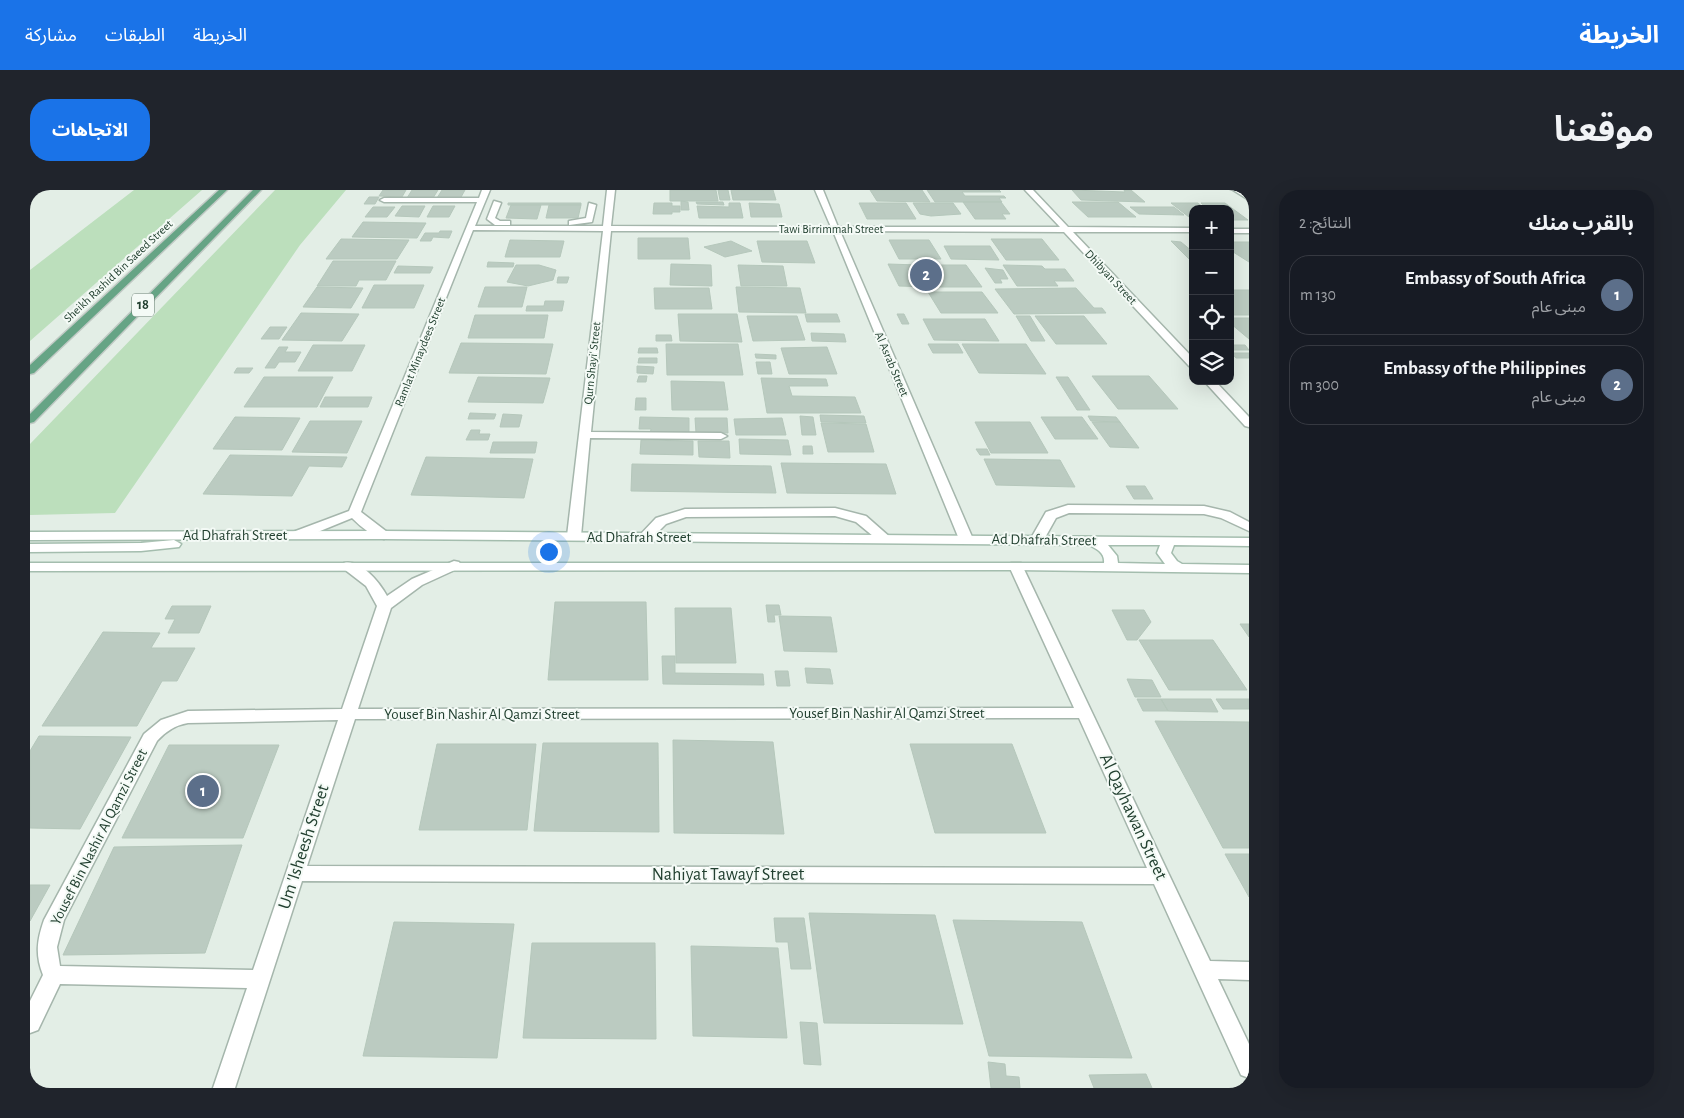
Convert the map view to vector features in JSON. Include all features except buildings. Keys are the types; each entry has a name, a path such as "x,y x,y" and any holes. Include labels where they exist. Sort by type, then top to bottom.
{"main road":[{"name":"Sheikh Rashid Bin Saeed Street","path":"30,371 223,190"},
{"name":"18","path":"30,420 257,190"}],"street":[{"name":"Ramlat Minaydees Street","path":"354,513 486,190"},
{"name":"Qurn Shayi' Street","path":"574,536 611,190"},
{"name":"Al Asrab Street","path":"819,190 966,539"},
{"name":"Dhibyan Street","path":"1029,190 1189,360"},
{"path":"1237,190 1249,198"},
{"path":"384,200 482,200"},
{"path":"497,203 491,218 492,221 537,226 587,222 590,219 592,205"},
{"name":"Tawi Birrimmah Street","path":"470,228 537,226 607,228 1189,230"},
{"path":"1234,230 1249,231"},
{"path":"1213,385 1249,424"},
{"path":"585,435 721,436"},
{"path":"1037,540 1051,516 1068,509 1204,510 1225,515 1249,527"},
{"path":"644,537 661,522 685,513 835,512 861,519 884,538"},
{"path":"298,535 354,513 367,525 384,535"},
{"path":"30,548 141,547 229,535"},
{"name":"Ad Dhafrah Street","path":"30,536 384,535 1249,542"},
{"path":"1090,541 1106,549 1110,554 1111,564 1107,568"},
{"path":"1172,541 1167,544 1164,553 1172,564 1179,568"},
{"name":"Ad Dhafrah Street","path":"30,567 454,565 1016,566 1249,570"},
{"name":"Um 'Isheesh Street","path":"224,1088 384,606 400,591 413,583 454,565"},
{"path":"349,566 373,584 380,593 384,606"},
{"name":"Al Qayhawan Street","path":"1016,566 1249,1068"},
{"name":"Yousef Bin Nashir Al Qamzi Street","path":"54,974 46,960 47,943 54,920 150,738 164,724 175,719 188,717 348,714 1084,713"},
{"name":"Nahiyat Tawayf Street","path":"295,873 1160,876"},
{"path":"1204,970 1249,971"},
{"path":"30,1023 54,974 260,979"}],"green space":[{"path":"134,190 202,190 30,341 30,270"},
{"path":"275,190 346,190 300,245 115,513 30,515 30,444"}],"place":[{"name":"Embassy of the Philippines","path":"926,275"},
{"name":"Embassy of South Africa","path":"203,791"}]}
